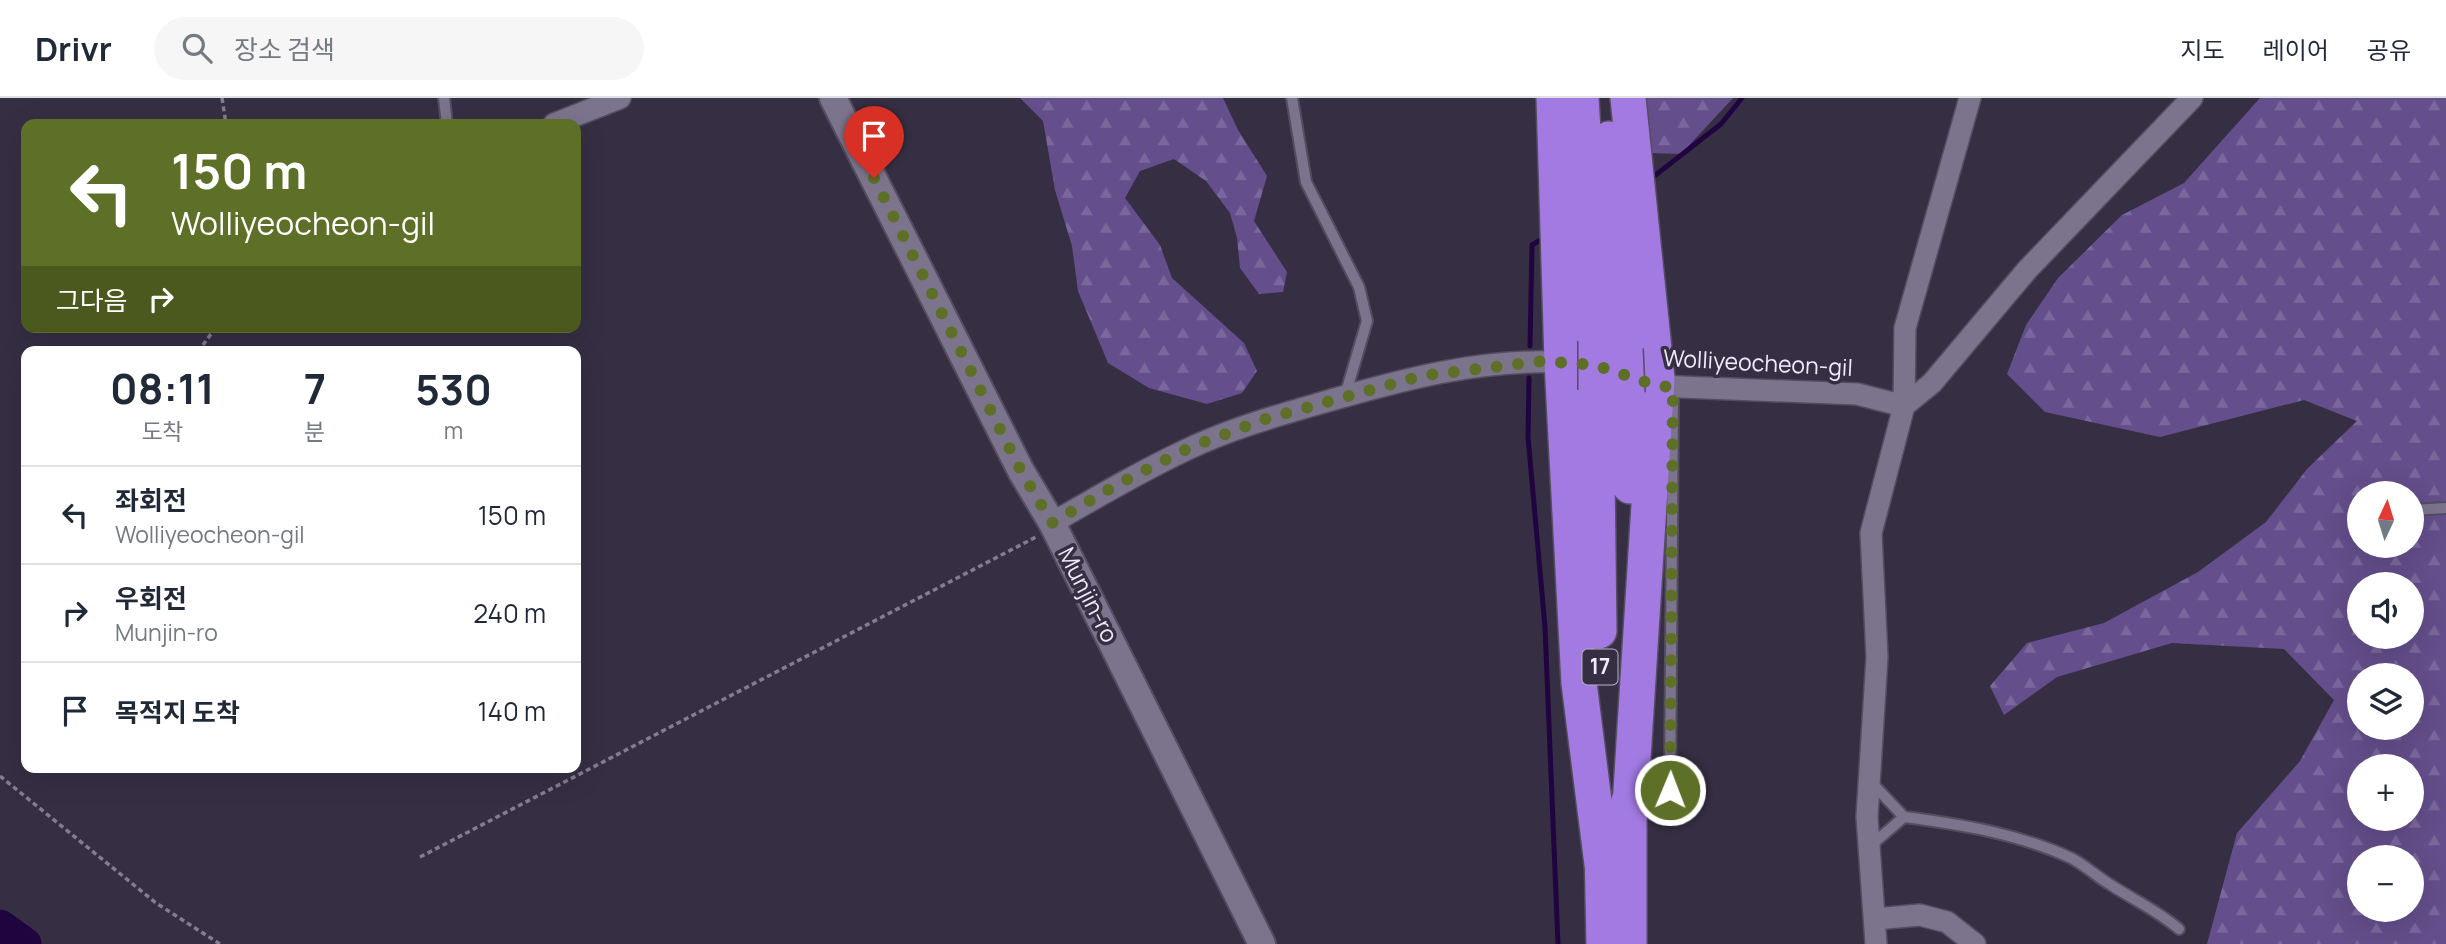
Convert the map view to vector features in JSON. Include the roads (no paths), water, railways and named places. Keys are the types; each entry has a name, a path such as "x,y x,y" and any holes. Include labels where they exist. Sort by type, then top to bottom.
{"highway":[{"path":"1554,98 1562,362 1579,683 1602,872"},
{"name":"17","path":"1581,98 1610,345 1638,389 1631,491 1629,944"},
{"name":"17","path":"1607,98 1610,345"},
{"path":"1628,98 1638,389"},
{"name":"17","path":"1604,944 1604,775 1601,724 1638,389"}],"street":[{"path":"567,119 620,98"},
{"name":"Munjin-ro","path":"833,98 1021,471 1052,523 1262,944"},
{"path":"1876,944 1867,817 1877,657 1871,533 1904,406 1905,328 1970,98"},
{"path":"1904,406 1932,383 2027,270 2192,98"},
{"name":"Wolliyeocheon-gil","path":"1052,523 1118,484 1191,447 1265,419 1421,376 1460,370 1543,361 1562,362 1595,365 1638,389 1857,394 1904,406"},
{"path":"1875,919 1920,915 1947,922 1975,944"}],"lane":[{"path":"444,98 446,119"},
{"path":"1292,98 1306,182 1359,287 1367,321 1345,396"},
{"path":"1638,389 1670,790"},
{"path":"2424,509 2446,508"},
{"path":"1870,780 1904,817 1945,822 2007,835 2072,859 2109,885 2163,916 2179,929"},
{"path":"1869,848 1904,817"}],"waterway":[{"path":"1648,181 1721,124 1742,98"},
{"path":"1530,346 1532,245 1547,236"},
{"path":"1529,378 1528,437 1545,627 1558,944"},
{"path":"0,926 25,944"}]}
